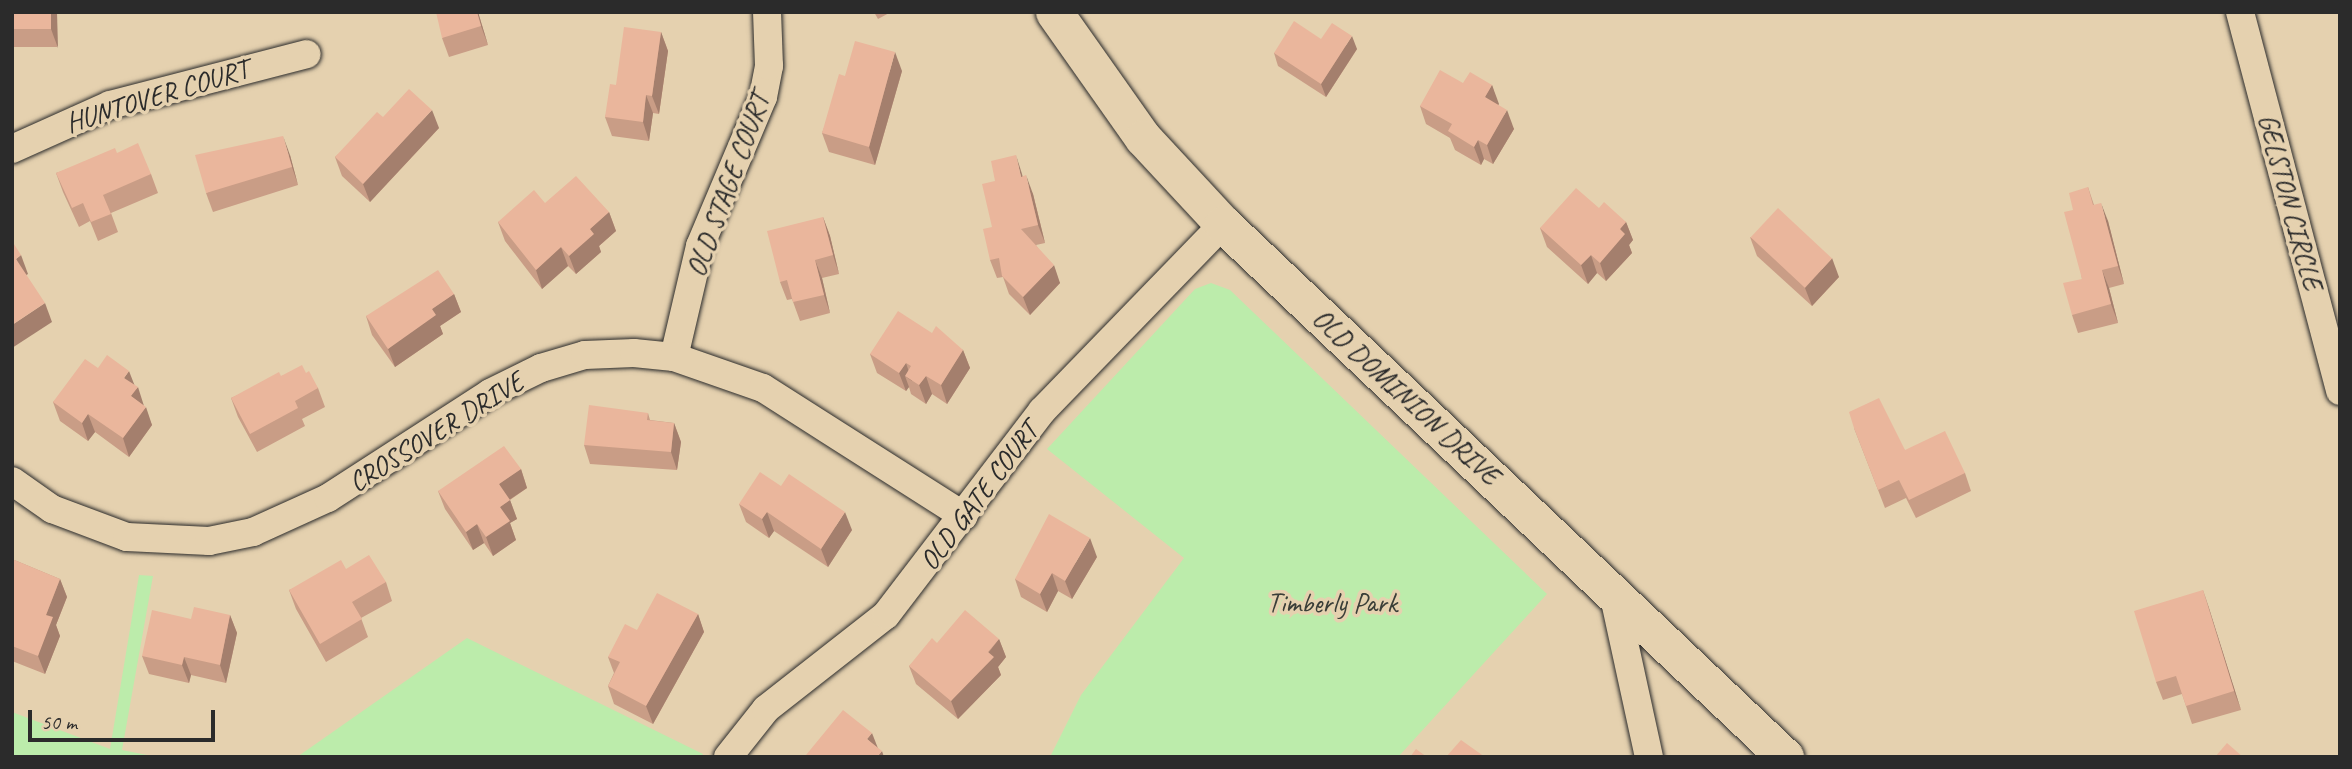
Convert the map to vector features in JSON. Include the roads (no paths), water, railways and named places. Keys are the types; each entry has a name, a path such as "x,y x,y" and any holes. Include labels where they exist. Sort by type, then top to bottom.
{"main road":[{"name":"OLD DOMINION DRIVE","path":"1054,12 1134,127 1223,224 1785,757"}],"street":[{"name":"OLD STAGE COURT","path":"674,357 700,246 763,97 769,66 767,12"},
{"name":"GELSTON CIRCLE","path":"2240,12 2340,391"},
{"name":"HUNTOVER COURT","path":"12,149 110,105 307,54"},
{"name":"OLD GATE COURT","path":"728,757 766,709 886,615 1080,368 1223,224"},
{"name":"CROSSOVER DRIVE","path":"12,481 52,509 89,526 127,537 209,541 253,532 294,518 490,393 541,368 585,355 674,357 763,388 964,516"},
{"path":"1613,592 1649,757"}],"park label":[{"name":"Timberly Park","path":"1332,603"}]}
